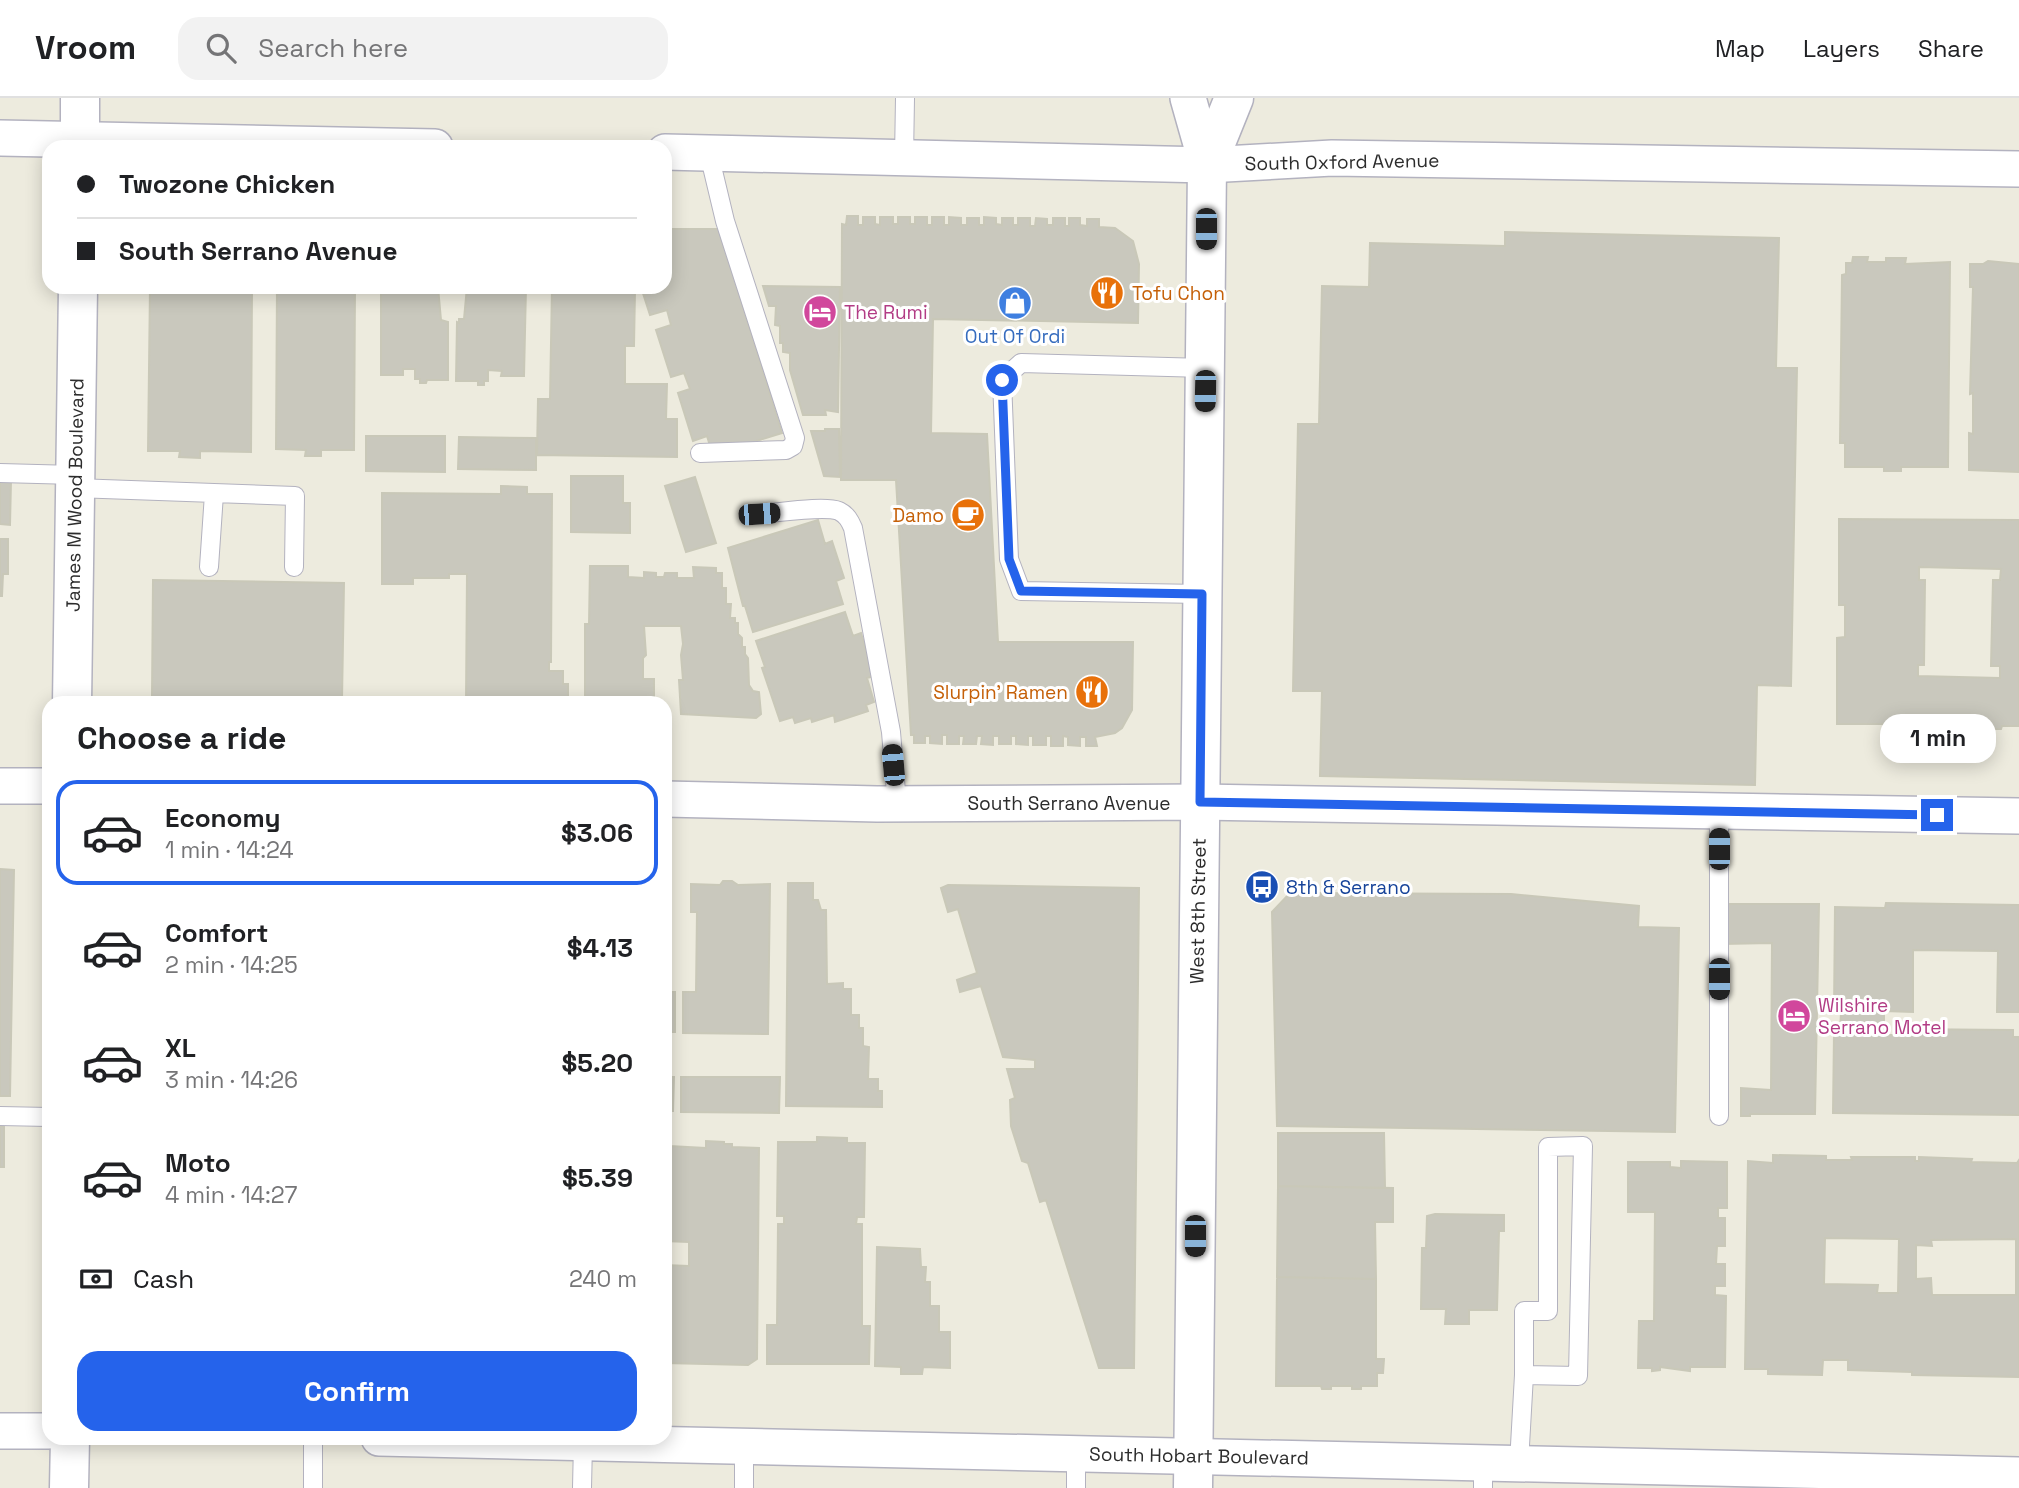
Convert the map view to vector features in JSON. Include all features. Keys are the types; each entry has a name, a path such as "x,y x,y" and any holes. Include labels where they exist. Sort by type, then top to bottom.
{"main road":[{"path":"80,98 80,140"},
{"name":"West 8th Street","path":"1194,1472 1207,165 1234,98"},
{"name":"James M Wood Boulevard","path":"72,696 78,294"},
{"path":"69,1488 70,1445"}],"street":[{"name":"West 8th Street","path":"1188,98 1207,165"},
{"path":"0,138 42,141"},
{"name":"South Oxford Avenue","path":"672,152 1207,165 1332,158 2019,169"},
{"path":"0,786 42,786"},
{"name":"South Serrano Avenue","path":"672,799 897,804 1200,802 2019,816"},
{"path":"0,1431 42,1432"},
{"name":"South Hobart Boulevard","path":"672,1445 1076,1453 1194,1472 1483,1475 1519,1463 1559,1476 2019,1475"}],"lane":[{"path":"904,159 905,98"},
{"path":"700,453 786,450 793,446 795,438 725,221 709,153"},
{"path":"1202,594 1021,591 1009,559 1002,380 1021,363 1205,368"},
{"path":"0,473 214,494 295,496 293,567"},
{"path":"209,567 214,494"},
{"path":"759,514 828,509 840,511 849,518 891,732 897,804"},
{"path":"1719,811 1719,1116"},
{"path":"0,1116 42,1117"},
{"path":"1519,1463 1524,1375 1524,1311 1548,1311 1548,1147 1583,1146 1578,1376 1524,1375"},
{"path":"313,1445 313,1488"},
{"path":"582,1488 583,1445"},
{"path":"744,1446 744,1488"},
{"path":"1076,1453 1076,1488"}],"building":[{"path":"847,216 858,216 858,225 863,225 863,217 875,217 875,224 880,225 880,217 893,217 893,224 898,224 898,217 910,217 910,224 915,224 915,217 927,217 927,225 932,225 932,217 944,217 944,225 949,225 949,217 961,218 961,225 967,225 967,218 979,218 979,225 984,225 984,217 996,218 996,224 1002,225 1002,218 1013,218 1013,225 1018,225 1018,218 1030,218 1030,226 1035,226 1036,218 1047,219 1047,225 1053,225 1053,218 1065,218 1065,226 1069,226 1069,218 1080,218 1080,225 1087,226 1087,219 1099,219 1099,227 1115,228 1133,241 1139,264 1138,323 933,319 931,433 987,434 998,642 1133,642 1132,710 1122,728 1115,733 1095,737 1097,746 1086,746 1086,737 1080,737 1080,746 1068,745 1068,737 1063,736 1063,746 1051,746 1051,736 1046,736 1046,745 1033,745 1033,736 1028,736 1028,745 1016,744 1016,736 1011,736 1011,744 999,744 999,736 993,736 993,745 981,744 982,736 977,736 976,744 963,744 964,736 959,736 959,744 947,744 947,735 942,735 942,744 930,743 930,736 925,736 925,743 914,743 914,735 911,735 896,480 841,480 842,224 846,225"},
{"path":"672,229 719,229 782,433 734,448 733,443 711,449 707,436 693,441 678,393 690,389 684,373 671,377 656,330 671,325 667,310 650,315 643,294 672,294"},
{"path":"1505,232 1779,238 1776,368 1797,368 1791,686 1757,685 1755,785 1320,776 1322,691 1293,691 1298,424 1319,424 1322,286 1369,287 1370,243 1505,246"},
{"path":"1853,257 1868,257 1867,262 1906,258 1905,264 1950,262 1948,467 1901,467 1901,471 1884,471 1884,467 1845,467 1845,443 1840,443 1842,275 1846,274 1846,263 1852,263"},
{"path":"1988,261 2019,264 2019,472 1969,470 1969,433 1973,434 1973,393 1970,394 1973,287 1970,287 1970,264 1983,264"},
{"path":"763,286 840,287 838,412 825,410 826,415 803,415 790,370 790,353 783,352 780,326 775,325 776,306 769,306"},
{"path":"150,294 252,294 251,452 200,451 200,458 179,457 180,451 148,451"},
{"path":"277,294 355,294 354,450 321,450 321,456 305,456 306,450 276,449"},
{"path":"381,294 439,294 441,320 448,322 448,380 427,380 426,383 420,383 420,379 415,379 415,369 403,369 403,375 381,375"},
{"path":"466,294 526,294 524,376 501,376 502,371 488,370 488,381 484,381 484,385 478,385 478,381 456,381 457,322 464,319"},
{"path":"552,294 635,294 634,346 625,346 625,384 667,384 666,419 677,419 677,457 537,455 538,399 550,399"},
{"path":"839,429 840,477 824,476 811,431"},
{"path":"366,436 445,436 445,472 366,471"},
{"path":"459,437 536,438 536,470 458,469"},
{"path":"571,476 623,476 623,503 630,503 630,533 571,532"},
{"path":"695,477 716,543 686,552 665,486"},
{"path":"0,480 11,480 10,525 0,524"},
{"path":"501,486 527,487 527,494 552,494 549,671 563,671 563,684 568,684 568,696 466,696 467,574 449,574 449,578 413,578 413,584 382,584 382,493 501,494"},
{"path":"1839,519 2019,520 2019,726 2002,726 2001,729 1914,729 1914,724 1837,724 1837,638 1845,637 1845,605 1839,605","holes":["1919,567 2001,569 2000,580 1993,580 1991,666 2000,666 2000,678 1918,676 1918,665 1924,665 1925,580 1919,580"]},
{"path":"818,520 825,544 832,541 844,578 836,581 843,604 753,632 743,606 728,548"},
{"path":"0,539 8,539 8,574 3,574 2,596 0,596"},
{"path":"590,566 628,566 628,577 644,578 644,572 656,573 656,577 664,577 665,573 677,573 677,578 694,578 693,567 716,568 716,573 722,573 726,604 731,604 730,618 735,618 735,623 738,623 738,634 742,638 742,647 745,647 748,658 749,685 753,691 759,692 761,714 756,718 681,714 681,626 644,626 646,655 643,658 643,679 654,679 654,696 585,696 585,624 589,624"},
{"path":"153,580 344,583 342,696 152,696"},
{"path":"845,612 853,636 861,633 874,676 867,678 874,702 866,705 868,711 835,722 834,715 812,722 811,718 795,723 793,717 780,721 756,641"},
{"path":"0,869 14,870 10,1096 0,1096"},
{"path":"723,881 732,881 738,885 770,884 768,1034 683,1033 683,992 696,992 697,912 691,912 691,884 720,885"},
{"path":"788,883 813,883 813,900 818,900 821,910 826,910 827,984 843,983 843,989 851,989 851,1015 859,1015 859,1028 863,1028 863,1046 869,1047 868,1079 878,1079 878,1091 882,1091 882,1107 786,1106"},
{"path":"948,885 1139,888 1134,1368 1099,1368 1046,1200 1040,1202 1028,1163 1022,1161 1011,1126 1010,1100 1015,1098 1007,1069 1035,1069 1035,1060 1003,1057 981,986 960,992 957,980 977,973 958,909 948,912 941,888"},
{"path":"1290,893 1511,894 1639,906 1638,927 1679,928 1675,1132 1277,1126 1272,912"},
{"path":"1886,903 2019,905 2019,1012 1997,1012 1998,951 1913,950 1913,1012 1884,1011 1884,1035 1896,1035 1896,1029 2013,1030 2013,1037 2019,1037 2019,1115 1833,1113 1834,1034 1840,1034 1841,1012 1834,1012 1835,907 1885,908"},
{"name":"Wilshire Serrano Motel","path":"1723,904 1819,904 1815,1114 1741,1116 1741,1088 1771,1090 1772,943 1722,944"},
{"path":"672,992 675,992 675,1032 672,1032"},
{"path":"672,1077 674,1077 673,1111"},
{"path":"681,1077 780,1077 779,1113 681,1112"},
{"path":"0,1126 4,1126 4,1167 0,1167"},
{"path":"1278,1133 1384,1133 1385,1188 1278,1186"},
{"path":"817,1137 847,1138 847,1143 865,1143 864,1217 857,1217 856,1224 862,1224 862,1326 870,1326 869,1364 767,1364 767,1325 777,1325 778,1224 784,1224 784,1216 777,1216 778,1142 817,1142"},
{"path":"706,1141 724,1142 732,1144 732,1147 759,1148 757,1359 748,1365 672,1363 672,1265 689,1266 689,1242 672,1241 672,1146 706,1148"},
{"path":"1773,1155 1826,1156 1826,1160 1852,1160 1851,1157 1915,1157 1915,1161 1919,1161 1919,1157 2017,1163 2019,1160 2019,1377 1912,1375 1912,1372 1848,1370 1848,1360 1823,1360 1822,1375 1768,1374 1768,1369 1745,1369 1748,1161 1773,1163","holes":["1825,1238 1899,1239 1898,1293 1877,1293 1878,1285 1824,1284","2016,1239 2016,1295 1932,1295 1931,1278 1916,1279 1916,1245 1932,1246 1931,1240"]},
{"path":"1681,1161 1727,1162 1727,1208 1718,1208 1718,1218 1725,1218 1725,1246 1717,1246 1716,1264 1725,1264 1725,1286 1715,1286 1715,1295 1726,1296 1725,1367 1690,1367 1690,1371 1660,1367 1660,1370 1652,1371 1652,1368 1638,1368 1639,1321 1654,1321 1655,1212 1628,1212 1628,1162 1670,1162 1670,1167 1681,1168"},
{"path":"1278,1186 1393,1188 1393,1222 1375,1222 1376,1279 1277,1277"},
{"path":"1504,1215 1504,1231 1499,1231 1497,1310 1469,1310 1469,1324 1445,1324 1446,1309 1421,1309 1422,1248 1426,1248 1427,1216"},
{"path":"877,1247 920,1249 921,1267 926,1267 925,1282 930,1282 930,1306 939,1306 939,1332 950,1332 950,1368 923,1367 922,1374 901,1374 901,1367 875,1366"},
{"path":"1277,1277 1376,1279 1376,1359 1384,1359 1383,1373 1377,1373 1377,1386 1352,1389 1352,1386 1331,1386 1331,1389 1322,1389 1321,1386 1276,1386"}],"place":[{"name":"Tofu Chon","path":"1107,293"},
{"name":"Out Of Ordi","path":"1015,303"},
{"name":"The Rumi","path":"820,312"},
{"name":"Damo","path":"968,515"},
{"name":"Slurpin' Ramen","path":"1092,692"},
{"name":"8th & Serrano","path":"1262,887"},
{"name":"Wilshire Serrano Motel","path":"1794,1016"}],"route":[{"path":"1002,380 1009,559 1021,591 1202,594 1200,802 1937,815"}]}
